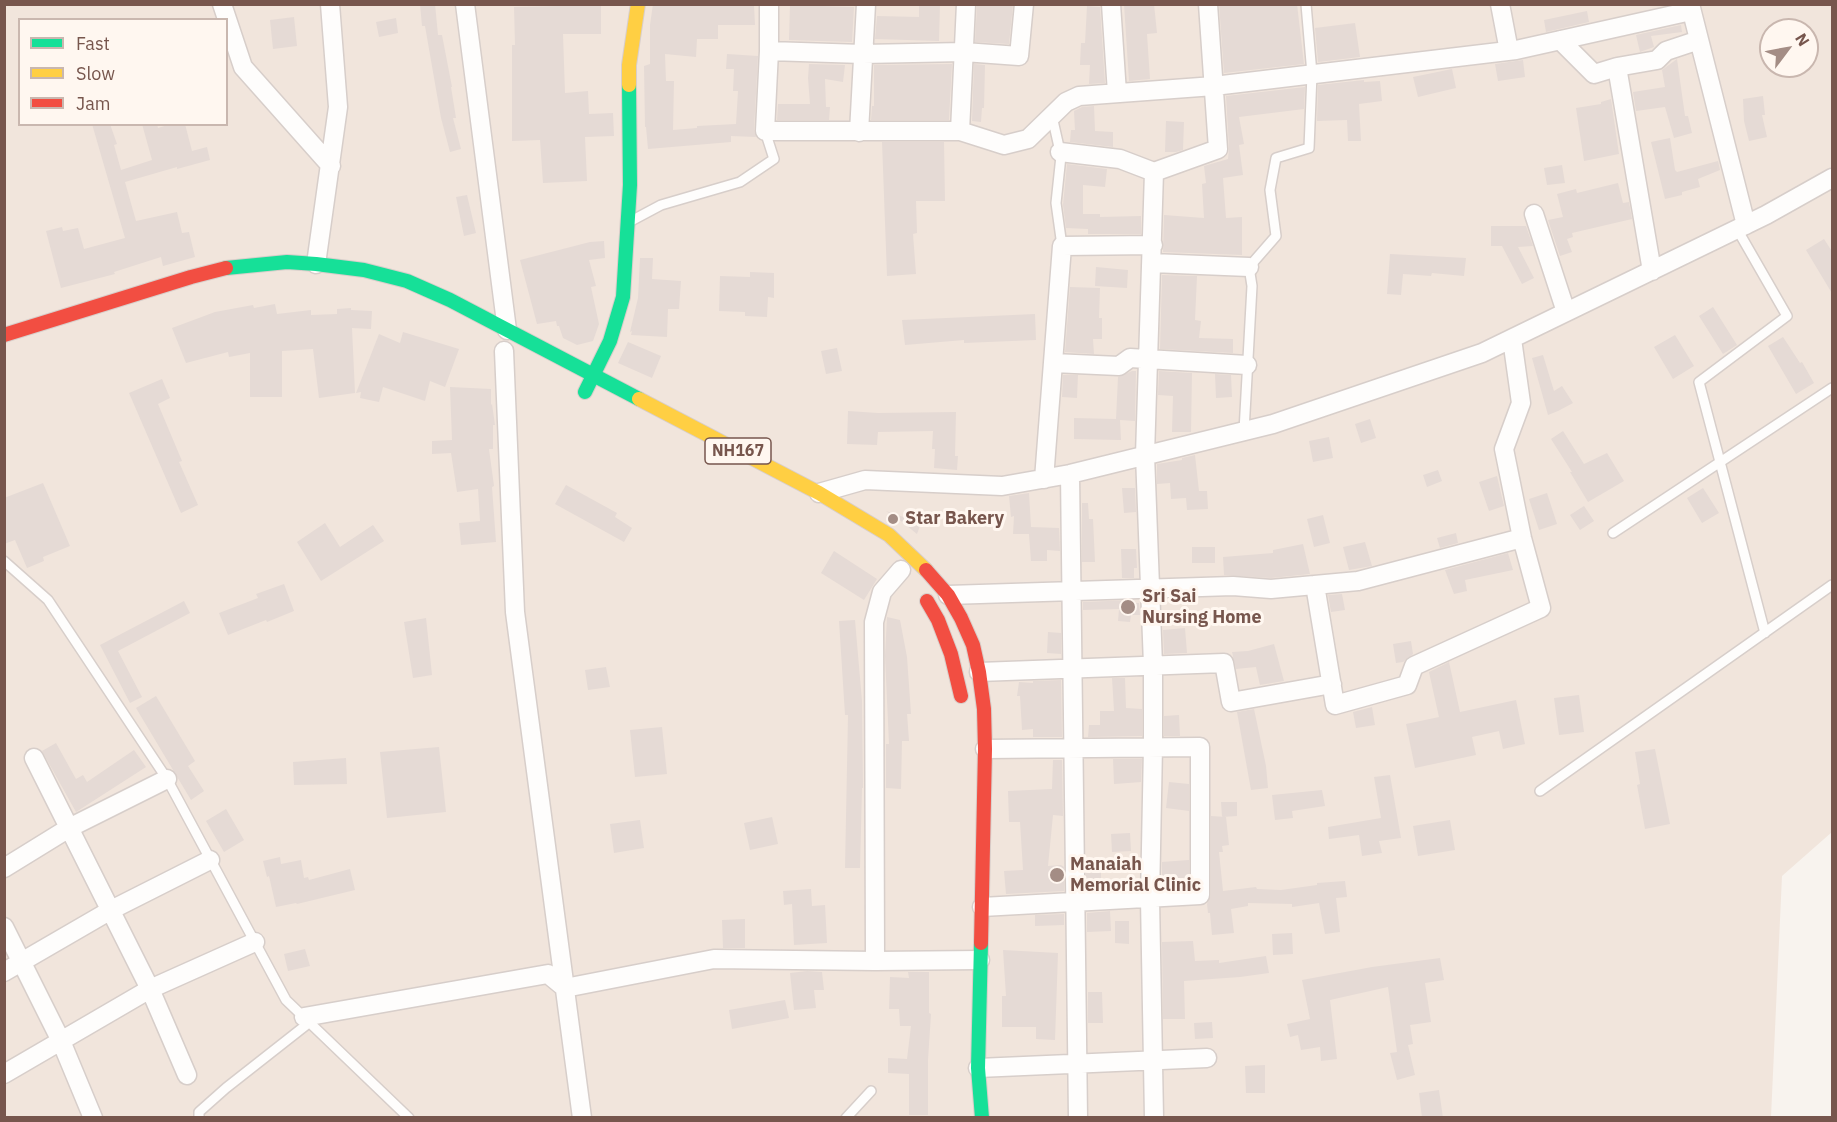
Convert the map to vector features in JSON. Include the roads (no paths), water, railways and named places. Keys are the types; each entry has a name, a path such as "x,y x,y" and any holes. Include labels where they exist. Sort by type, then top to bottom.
{"main road":[{"path":"585,392 609,341 623,297 628,223 629,64 638,4"},
{"name":"NH167","path":"4,335 228,268 287,262 364,270 407,281 507,330 713,444 819,493 889,536 912,555 948,595 973,645 979,672 984,709 985,749 978,1068 982,1118"},
{"path":"921,592 938,620 951,654 960,687 962,706"}],"street":[{"path":"316,264 338,107 330,4"},
{"path":"465,4 507,330"},
{"path":"769,4 765,131 960,131 1004,145 1028,139 1066,102 1079,96 1214,86 1509,51 1691,8 1742,227"},
{"path":"859,132 866,4"},
{"path":"960,131 966,4"},
{"path":"769,51 864,54 964,52 1019,56 1024,4"},
{"path":"1111,4 1117,93"},
{"path":"1060,152 1120,159 1154,172 1218,149 1208,4"},
{"path":"1500,4 1509,51"},
{"path":"228,22 243,67 331,166"},
{"path":"1560,40 1594,74 1617,67 1657,60 1666,51 1699,40"},
{"path":"1617,67 1652,271"},
{"path":"1154,172 1145,455 1153,665 1150,899 1154,1118"},
{"path":"819,493 865,480 1002,486 1070,474 1273,424 1482,353 1742,227 1833,177"},
{"path":"1534,214 1566,312"},
{"path":"1044,479 1062,246 1153,254 1249,267"},
{"path":"1315,585 1335,705 1407,685 1413,666 1541,608 1522,538 1504,449 1521,403 1512,339"},
{"path":"504,351 515,612 582,1118"},
{"path":"1053,363 1119,366 1130,358 1247,365"},
{"path":"1070,474 1078,1118"},
{"path":"948,595 1233,586 1271,589 1358,581 1522,538"},
{"path":"875,962 874,622 882,592 900,570"},
{"path":"979,672 1224,663 1231,702 1332,684"},
{"path":"982,907 1200,895 1200,747 985,749"},
{"path":"34,758 150,989 187,1075"},
{"path":"4,868 69,828 167,779"},
{"path":"4,972 111,910 210,860"},
{"path":"4,927 61,1041 93,1118"},
{"path":"4,1074 150,989 255,942"},
{"path":"565,988 714,959 875,962 981,960"},
{"path":"307,1019 548,974 565,988"},
{"path":"978,1068 1207,1058"}],"lane":[{"path":"1244,431 1252,286 1249,267 1276,236 1270,190 1276,158 1309,148 1312,74 1306,4"},
{"path":"1052,116 1060,152 1056,203 1062,246"},
{"path":"628,223 661,206 740,182 774,159 765,131"},
{"path":"1742,227 1787,316 1699,382 1765,633"},
{"path":"1613,532 1832,389"},
{"path":"4,561 48,600 167,779 286,1000 409,1118"},
{"path":"1540,791 1833,585"},
{"path":"198,1118 200,1112 226,1088 307,1019"},
{"path":"846,1118 872,1091"}],"place":[{"name":"Star Bakery","path":"893,519"},
{"name":"Sri Sai Nursing Home","path":"1128,607"},
{"name":"Manaiah Memorial Clinic","path":"1057,875"}]}
